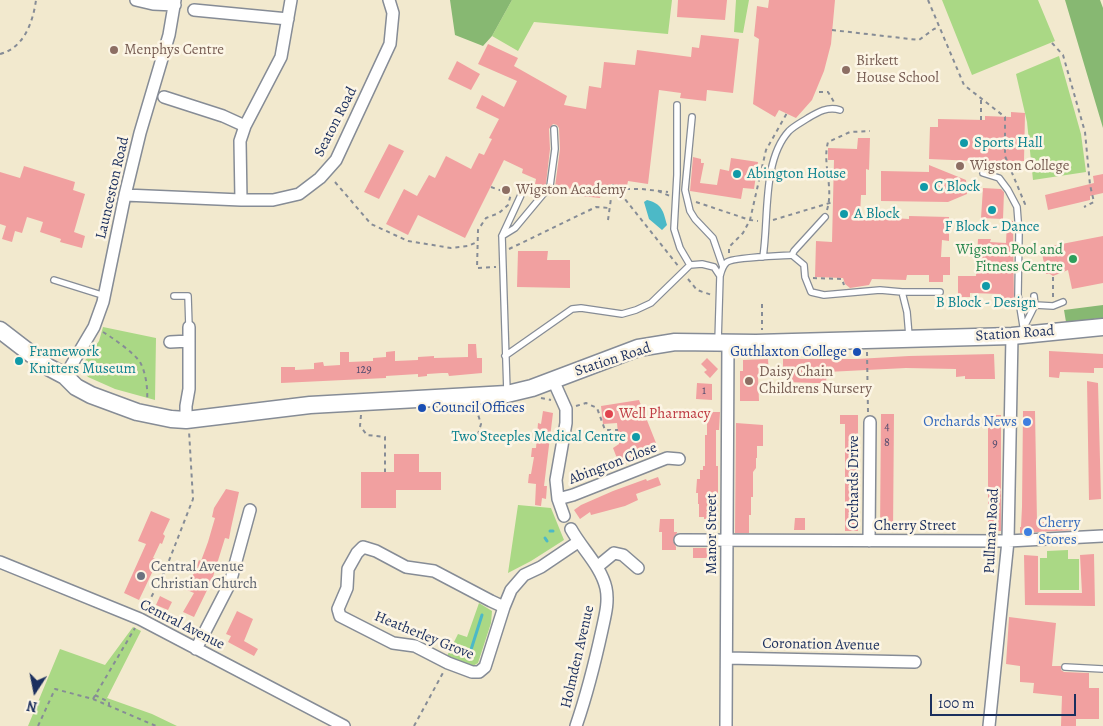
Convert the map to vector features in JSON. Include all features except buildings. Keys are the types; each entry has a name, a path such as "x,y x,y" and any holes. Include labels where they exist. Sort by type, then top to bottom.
{"main road":[{"name":"Station Road","path":"0,330 48,367 65,376 76,387 91,395 137,412 187,423 310,405 507,394 532,388 638,348 676,342 756,343 909,339 1103,327"}],"street":[{"path":"136,0 153,4 175,3"},
{"path":"241,200 240,141 245,126 281,57 291,0"},
{"name":"Seaton Road","path":"126,195 272,200 299,194 320,178 336,160 390,44 393,13 389,0"},
{"name":"Launceston Road","path":"65,376 94,327 104,296 140,133 169,35 175,3"},
{"path":"194,10 288,19"},
{"path":"164,97 223,116 245,126"},
{"path":"187,423 189,327"},
{"name":"Pullman Road","path":"989,726 1008,540 1020,333"},
{"path":"170,342 189,342"},
{"name":"Manor Street","path":"723,342 727,540 726,726"},
{"name":"Abington Close","path":"553,380 566,409 566,423 556,480 558,499 564,516"},
{"name":"Orchards Drive","path":"869,541 870,422"},
{"name":"Abington Close","path":"558,499 573,495 666,458 679,459"},
{"path":"196,648 230,583 250,510"},
{"name":"Holmden Avenue","path":"571,530 597,567 606,588 607,605 596,660 576,726"},
{"name":"Cherry Street","path":"680,540 1008,540 1103,536"},
{"name":"Heatherley Grove","path":"504,607 434,571 406,568 363,547 357,553 348,569 347,588 338,609 340,616 393,643 415,646 448,663 472,672 479,672 485,667 511,590 524,575 578,542"},
{"path":"597,567 614,553 623,555 638,568"},
{"name":"Central Avenue","path":"0,562 140,619 344,726"},
{"name":"Coronation Avenue","path":"727,658 916,662"}],"lane":[{"path":"676,105 677,175 674,229 680,248 690,265"},
{"path":"764,257 770,181 780,143 790,130 815,114 832,107 840,110"},
{"path":"692,118 685,190 690,211 713,238 723,267"},
{"path":"502,236 515,228 550,186 555,149 554,129"},
{"path":"983,174 999,178 1017,207 1020,333"},
{"path":"507,394 502,236 521,195"},
{"path":"792,255 825,217"},
{"path":"723,342 720,276 723,267 729,261 792,255 804,265 805,277 811,292 824,295 880,290 940,292"},
{"path":"505,356 572,309 582,308 622,314 644,307 651,303 690,265 702,264 714,268 720,276"},
{"path":"54,280 104,296"},
{"path":"902,292 907,312 909,339"},
{"path":"174,296 188,296 189,327"},
{"path":"1020,333 1035,305 1034,296"},
{"path":"1035,305 1053,306 1063,302"},
{"path":"1065,667 1103,669"}],"path":[{"path":"0,54 8,52 27,34 36,0"},
{"path":"928,0 964,85 1005,117 1005,156 1025,204 1019,230"},
{"path":"832,30 919,40 940,27"},
{"path":"1052,43 1063,55 1085,132 1090,185 1094,202 1084,207"},
{"path":"820,92 828,92 840,110"},
{"path":"981,98 982,120"},
{"path":"688,200 701,202 750,220 767,221 831,202 826,158 828,142 850,132 870,131"},
{"path":"728,258 729,247 743,233 750,220 760,183 760,176 756,176"},
{"path":"336,182 371,224 408,241 452,248 468,246 478,242"},
{"path":"608,220 613,184 696,290 713,295 713,300"},
{"path":"491,187 511,194 508,205 499,213 486,218 478,230 477,268 496,267 496,278 503,277"},
{"path":"617,189 658,191 676,195"},
{"path":"658,191 676,195"},
{"path":"507,250 596,206 609,208"},
{"path":"811,278 842,279 844,285 848,287"},
{"path":"762,304 762,335"},
{"path":"94,327 115,339 140,362 148,387 147,403"},
{"path":"868,357 870,422"},
{"path":"538,397 556,400"},
{"path":"473,403 481,424 476,441"},
{"path":"566,409 586,403 597,408 605,430 618,430"},
{"path":"362,408 360,426 367,435 385,437 385,472"},
{"path":"93,699 140,619 165,571 193,498 187,423"},
{"path":"414,726 448,663"},
{"path":"38,726 55,689 93,699 156,726"},
{"path":"95,696 109,702 109,706"}],"green space":[{"path":"450,0 512,0 492,36 483,46 455,35"},
{"path":"512,0 672,0 668,34 534,22 518,51 492,36"},
{"path":"736,0 749,0 743,33 734,32"},
{"path":"942,0 1038,0 1055,41 972,75"},
{"path":"1065,0 1100,0 1103,8 1103,128"},
{"path":"1059,56 1081,134 1086,172 1033,180 1027,122 1016,74"},
{"path":"1103,305 1103,318 1066,322 1064,310"},
{"path":"103,327 156,338 155,400 115,389 88,377 83,370 84,362 99,341"},
{"path":"518,505 551,508 564,540 508,573"},
{"path":"1068,550 1068,559 1079,559 1079,590 1040,590 1040,558 1047,558 1047,551"},
{"path":"479,603 492,611 491,623 478,663 471,667 447,656 458,634 467,637"},
{"path":"133,627 141,631 107,698 152,714 177,726 28,726 60,649 105,665"}],"water":[{"path":"647,200 656,203 663,212 667,225 662,230 649,219 644,202"}],"waterway":[{"path":"469,656 482,615"}],"place":[{"name":"Menphys Centre","path":"114,50"},
{"name":"Birkett House School","path":"846,70"},
{"name":"Sports Hall","path":"964,143"},
{"name":"Wigston College","path":"960,166"},
{"name":"Abington House","path":"737,174"},
{"name":"C Block","path":"924,187"},
{"name":"Wigston Academy","path":"506,190"},
{"name":"F Block - Dance","path":"992,210"},
{"name":"A Block","path":"844,214"},
{"name":"Wigston Pool and Fitness Centre","path":"1073,259"},
{"name":"B Block - Design","path":"986,286"},
{"name":"Guthlaxton College","path":"857,352"},
{"name":"Framework Knitters Museum","path":"19,361"},
{"name":"Daisy Chain Childrens Nursery","path":"749,381"},
{"name":"Council Offices","path":"422,408"},
{"name":"Well Pharmacy","path":"609,414"},
{"name":"Orchards News","path":"1027,422"},
{"name":"Two Steeples Medical Centre","path":"636,437"},
{"name":"Cherry Stores","path":"1028,532"},
{"name":"Central Avenue Christian Church","path":"141,576"}]}
